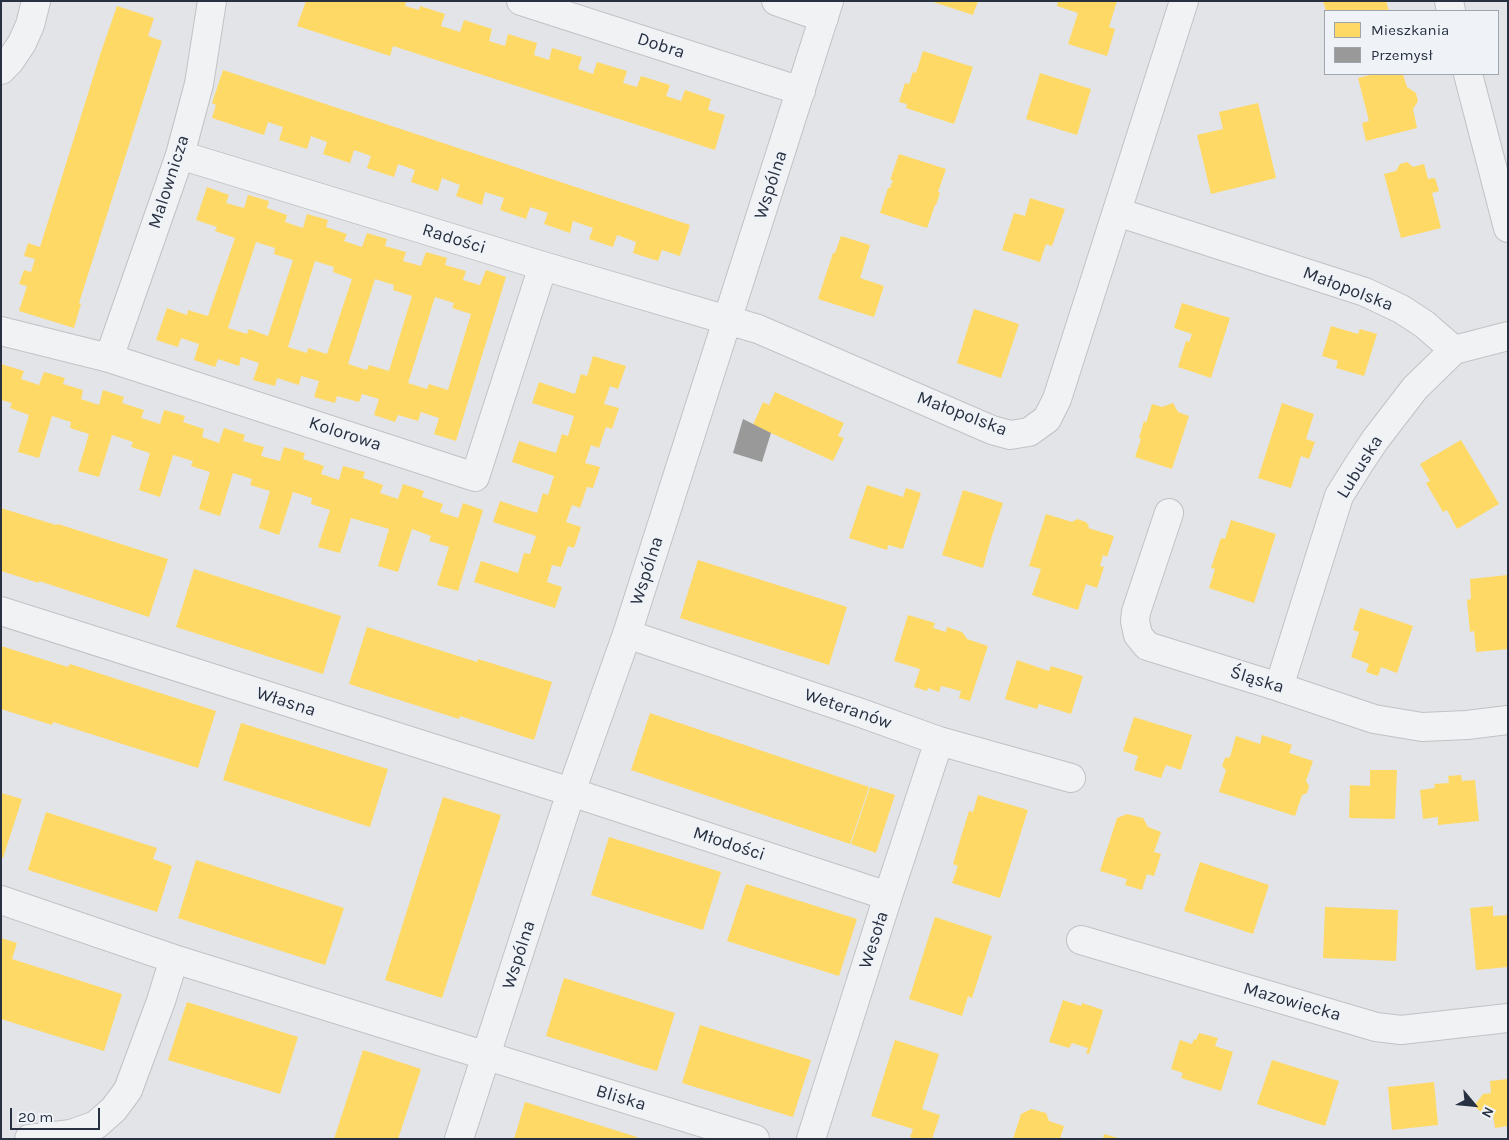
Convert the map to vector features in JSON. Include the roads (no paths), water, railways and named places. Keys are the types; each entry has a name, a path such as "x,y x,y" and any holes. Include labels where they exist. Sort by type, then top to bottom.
{"street":[{"path":"1,70 10,61 22,43 30,26 36,1"},
{"name":"Malownicza","path":"109,358 180,155 199,84 212,1"},
{"name":"Dobra","path":"520,1 801,91"},
{"path":"776,1 827,10"},
{"name":"Małopolska","path":"728,320 758,329 992,430 1010,435 1029,432 1047,419 1057,398 1184,1"},
{"name":"Wspólna","path":"459,1139 571,792 627,634 827,10"},
{"path":"1468,75 1508,228"},
{"name":"Radości","path":"180,155 543,266 728,320"},
{"name":"Małopolska","path":"1117,212 1365,292 1401,309 1424,324 1454,350"},
{"name":"Kolorowa","path":"1,331 109,358 475,477 543,266"},
{"name":"Lubuska","path":"1279,687 1340,496 1375,440 1414,388 1454,350 1508,336"},
{"name":"Śląska","path":"1169,513 1136,612 1135,621 1138,635 1147,646 1374,719 1422,726 1467,725 1508,720"},
{"name":"Własna","path":"1,611 571,792"},
{"name":"Weteranów","path":"627,634 861,713 939,742 1071,778"},
{"name":"Wesoła","path":"811,1139 939,742"},
{"name":"Młodości","path":"571,792 888,896"},
{"name":"Bliska","path":"1,900 174,958 754,1139"},
{"name":"Mazowiecka","path":"1081,940 1376,1027 1401,1030 1508,1018"},
{"path":"29,1139 71,1134 96,1125 114,1110 128,1090 161,1001 174,958"}]}
